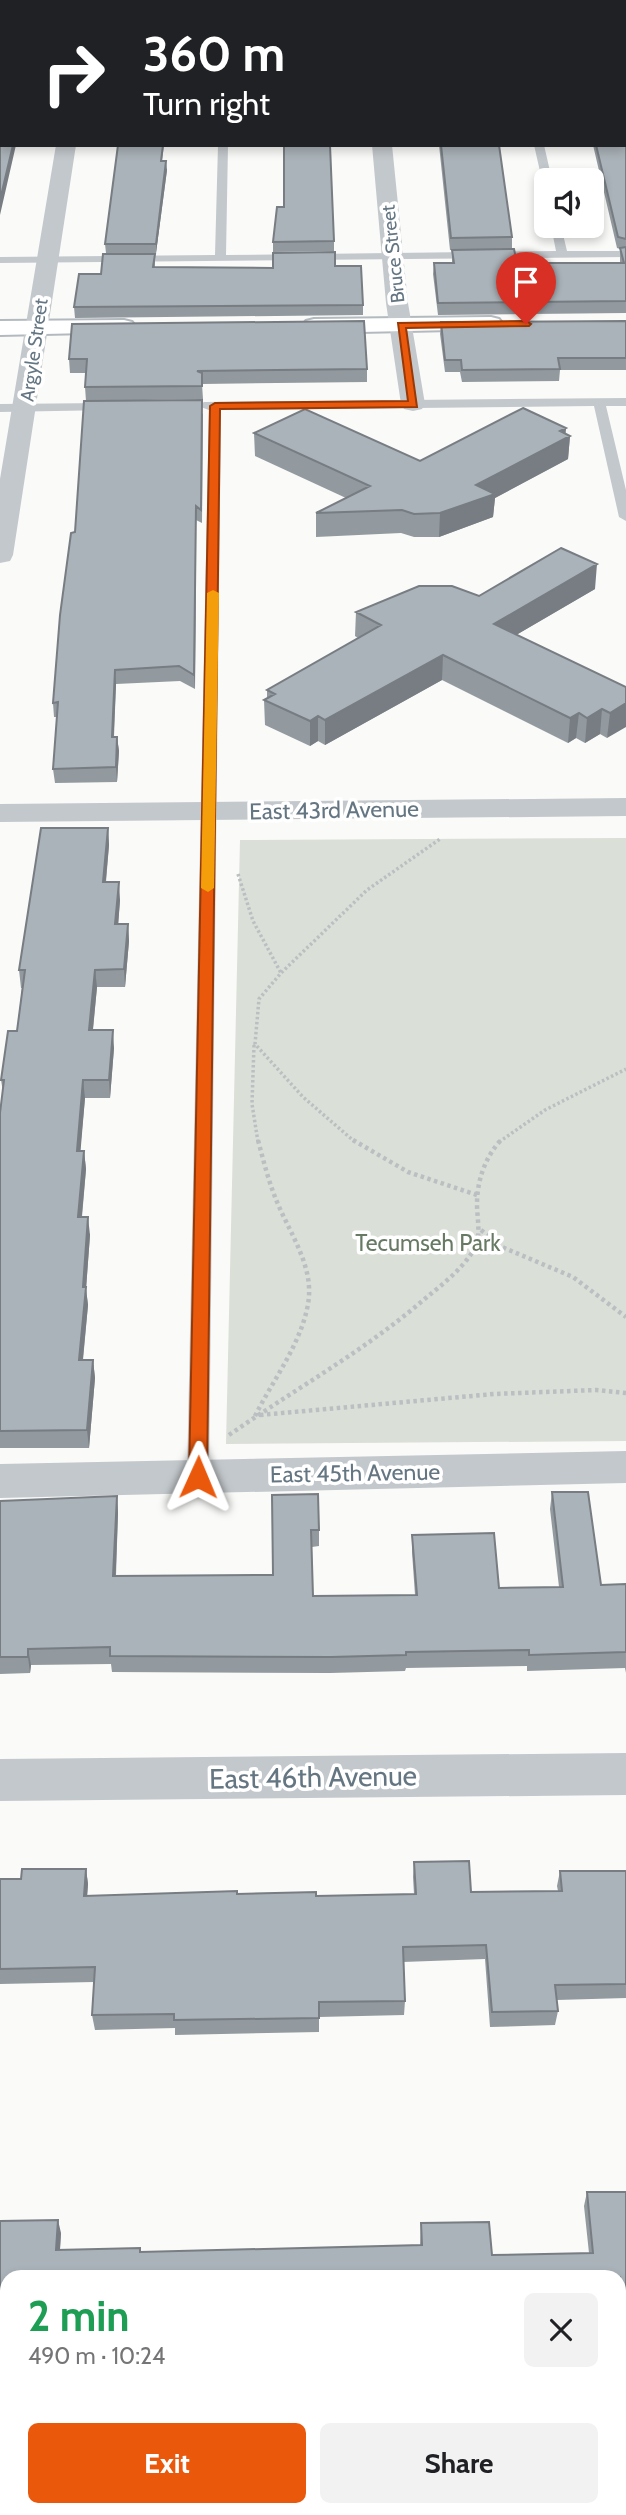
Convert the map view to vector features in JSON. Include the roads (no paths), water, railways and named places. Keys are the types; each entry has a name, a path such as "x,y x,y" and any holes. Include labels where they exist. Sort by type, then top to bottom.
{"main road":[{"path":"293,326 507,324"},
{"path":"0,328 145,327"}],"street":[{"name":"Argyle Street","path":"0,555 26,408 36,328 66,147"},
{"name":"Bruce Street","path":"382,147 392,256 413,404"},
{"name":"East 43rd Avenue","path":"0,813 209,823 626,807"},
{"name":"East 45th Avenue","path":"0,1481 626,1467"},
{"name":"East 46th Avenue","path":"0,1780 626,1774"}],"lane":[{"path":"220,258 223,147"},
{"path":"539,147 544,168"},
{"path":"559,238 562,254"},
{"path":"0,260 626,254"},
{"path":"188,406 626,402"},
{"path":"599,403 626,517"},
{"path":"198,1477 215,406"},
{"path":"0,408 121,407"}],"park label":[{"name":"Tecumseh Park","path":"428,1243"}]}
